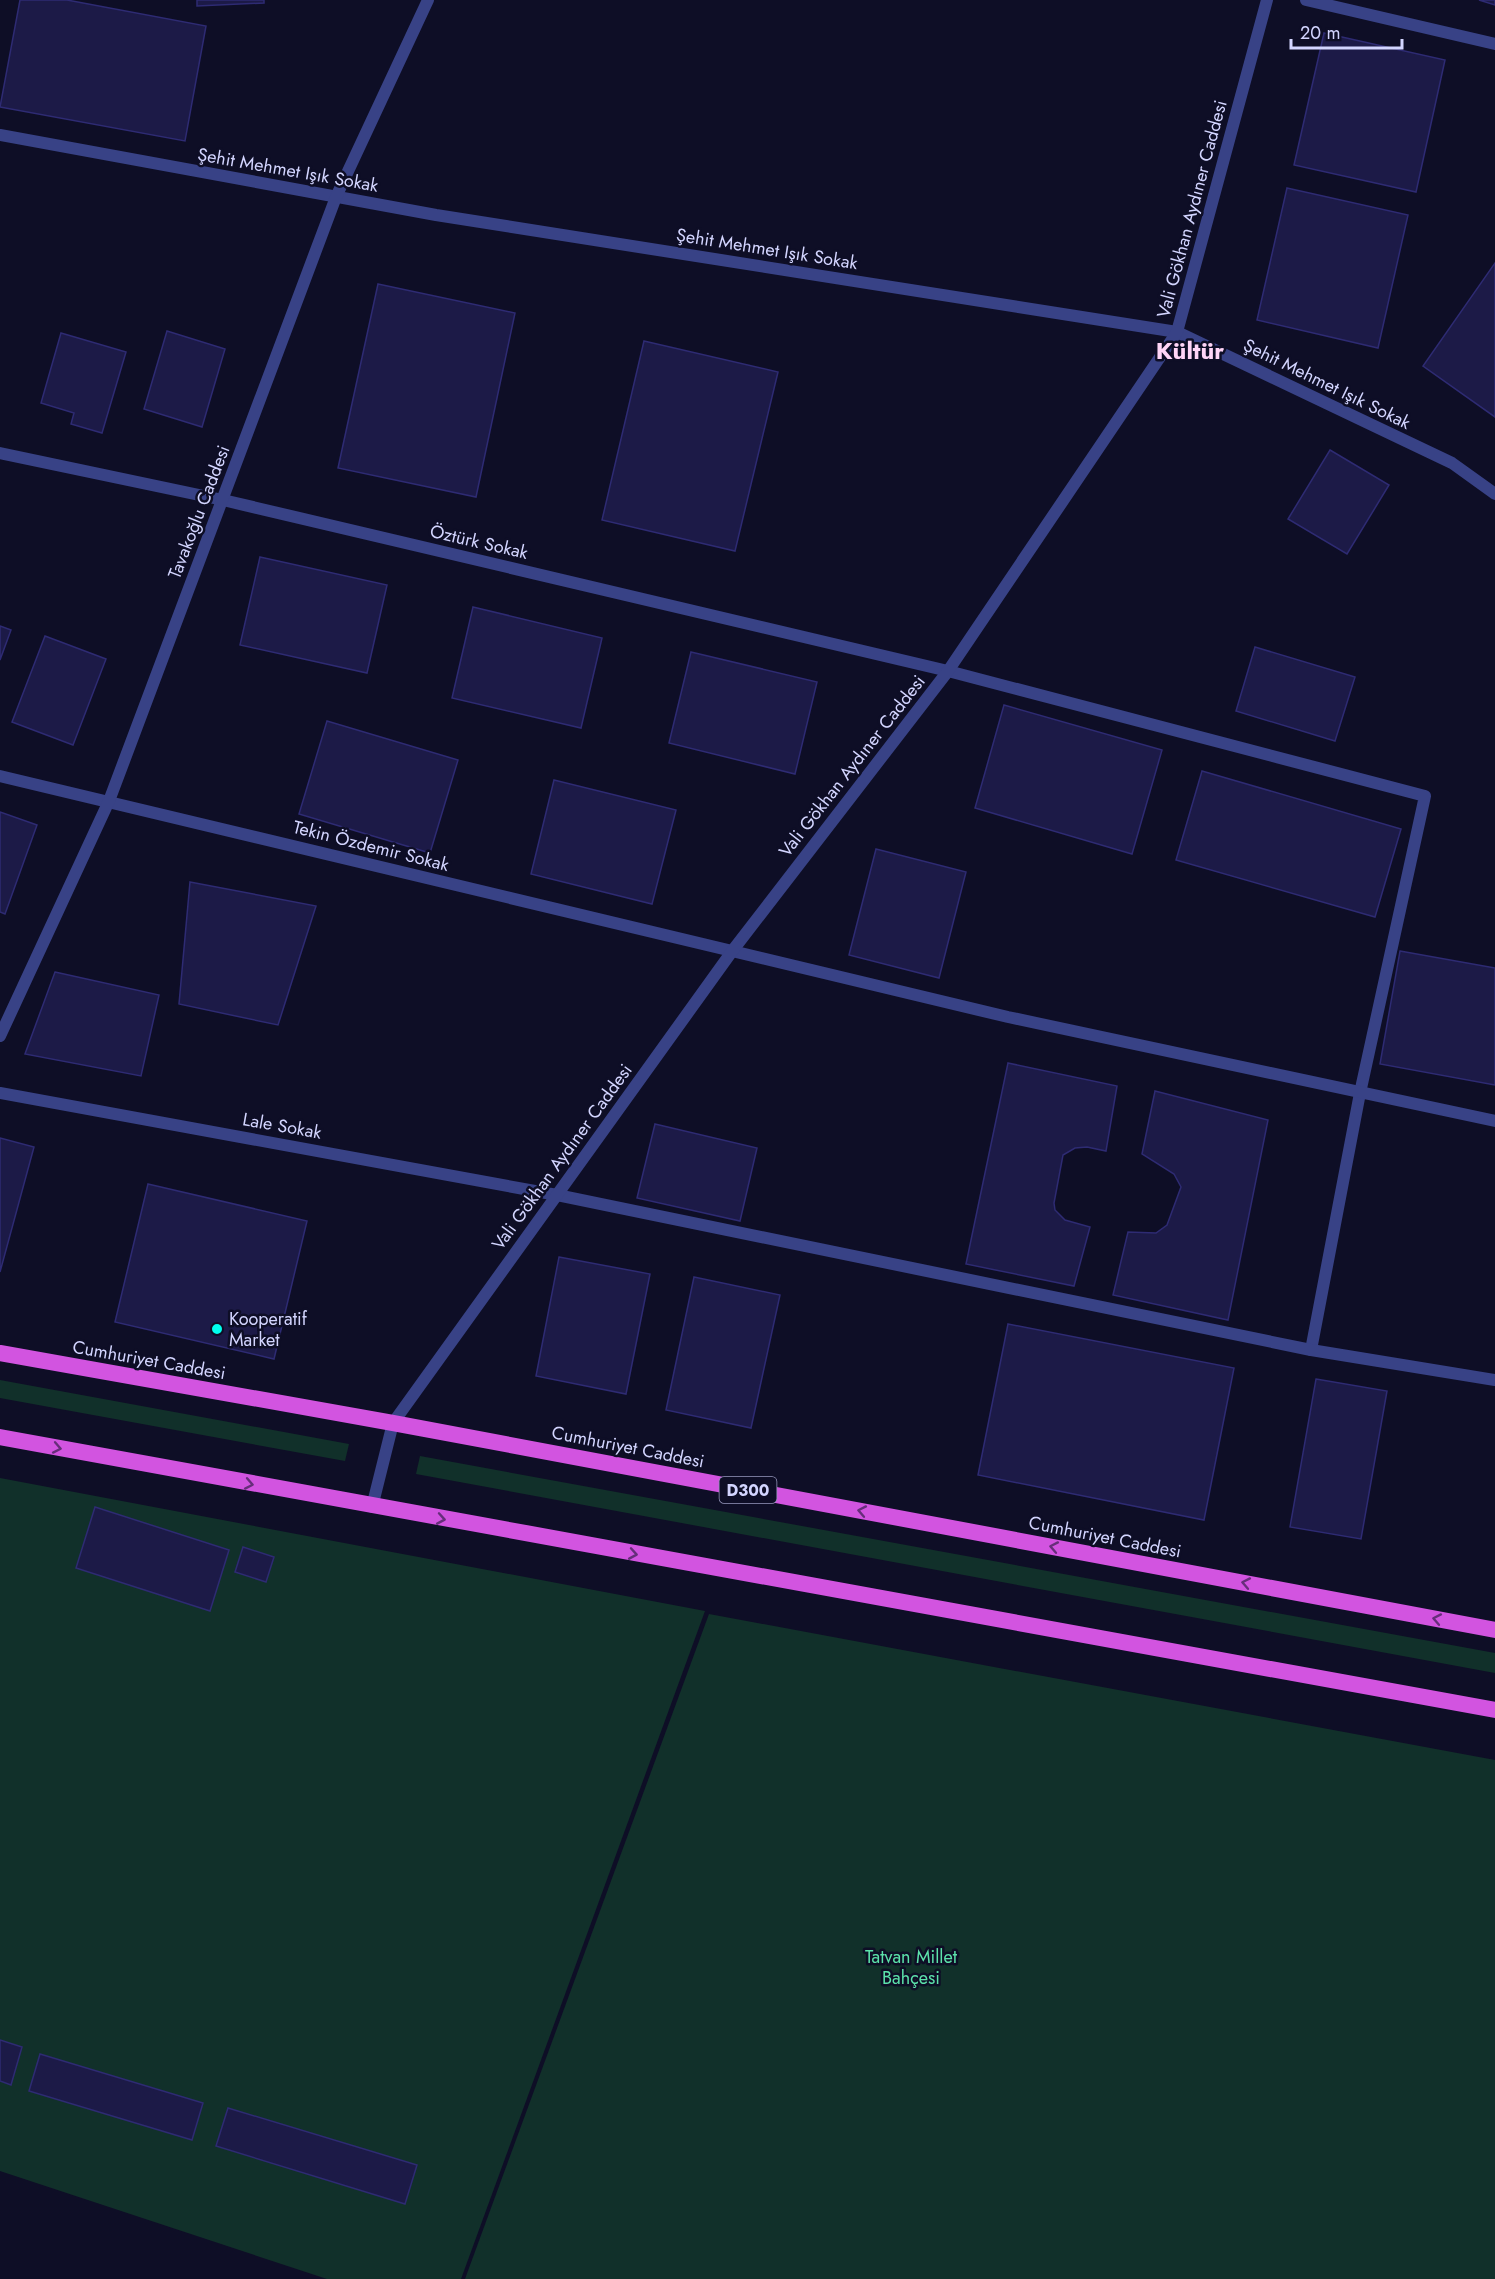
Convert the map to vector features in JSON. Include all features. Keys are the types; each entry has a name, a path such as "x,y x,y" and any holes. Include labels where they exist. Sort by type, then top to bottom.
{"highway":[{"name":"Cumhuriyet Caddesi","path":"0,1353 393,1423 1495,1630"},
{"path":"0,1437 372,1507 1495,1710"}],"street":[{"name":"Tavakoğlu Caddesi","path":"0,1036 109,801 336,197 428,0"},
{"name":"Vali Gökhan Aydıner Caddesi","path":"372,1507 393,1423 733,950 948,671 1178,332 1267,0"},
{"path":"1306,0 1495,44"},
{"name":"Şehit Mehmet Işık Sokak","path":"0,135 336,197 1178,332 1452,463 1495,494"},
{"name":"Öztürk Sokak","path":"0,453 223,500 948,671 1425,796 1360,1093"},
{"name":"Tekin Özdemir Sokak","path":"0,776 1008,1017 1495,1121"},
{"name":"Lale Sokak","path":"0,1093 557,1195 1311,1350 1495,1380"},
{"path":"1311,1350 1360,1093"}],"green space":[{"path":"0,1380 349,1444 345,1461 0,1398"},
{"path":"420,1456 1495,1653 1495,1673 416,1474"},
{"path":"0,1478 705,1611 461,2279 327,2279 0,2171"},
{"name":"Tatvan Millet Bahçesi","path":"709,1614 1495,1760 1495,2279 465,2279"}],"building":[{"path":"20,0 67,0 206,26 185,141 0,107"},
{"path":"197,0 264,0 264,3 197,6"},
{"path":"1479,0 1495,0 1495,5"},
{"path":"1324,33 1445,60 1416,192 1294,165"},
{"path":"1287,188 1408,215 1378,348 1257,320"},
{"path":"1495,263 1495,417 1423,366"},
{"path":"378,284 515,313 476,497 338,468"},
{"path":"167,331 225,349 202,427 144,409"},
{"path":"61,333 126,352 102,433 71,424 74,413 41,403"},
{"path":"644,341 778,372 735,551 602,520"},
{"path":"1330,450 1389,485 1347,554 1288,519"},
{"path":"260,557 387,585 367,673 240,645"},
{"path":"473,607 602,638 581,728 452,698"},
{"path":"0,626 11,630 0,660"},
{"path":"45,636 106,659 73,745 12,722"},
{"path":"1255,647 1355,677 1335,741 1236,711"},
{"path":"691,652 817,682 795,774 669,743"},
{"path":"1004,705 1162,750 1132,854 975,808"},
{"path":"327,721 458,760 430,853 299,814"},
{"path":"1202,771 1401,829 1375,917 1176,860"},
{"path":"554,780 676,810 652,904 531,874"},
{"path":"0,812 37,825 5,914 0,912"},
{"path":"876,849 966,872 939,978 849,955"},
{"path":"190,882 316,906 278,1025 179,1004"},
{"path":"1400,951 1495,968 1495,1085 1380,1064"},
{"path":"55,972 159,995 141,1076 25,1054"},
{"path":"1008,1063 1117,1086 1106,1151 1087,1147 1075,1148 1063,1155 1054,1203 1055,1210 1065,1220 1090,1227 1074,1286 966,1264"},
{"path":"1155,1091 1268,1120 1228,1320 1113,1295 1128,1232 1156,1233 1167,1225 1181,1187 1174,1174 1142,1154"},
{"path":"655,1124 757,1148 740,1221 637,1198"},
{"path":"0,1138 34,1147 0,1272"},
{"path":"148,1184 307,1221 274,1359 115,1322"},
{"path":"559,1257 650,1274 626,1394 536,1376"},
{"path":"694,1277 780,1295 751,1428 666,1410"},
{"path":"1008,1324 1234,1368 1204,1520 978,1475"},
{"path":"1316,1379 1387,1391 1361,1539 1290,1527"},
{"path":"95,1507 229,1550 210,1611 76,1568"},
{"path":"243,1547 274,1557 266,1582 235,1572"},
{"path":"0,2040 22,2047 11,2085 0,2081"},
{"path":"40,2054 203,2103 192,2140 29,2091"},
{"path":"228,2108 417,2165 405,2204 216,2146"}],"place":[{"name":"Kooperatif Market","path":"217,1329"}],"district":[{"name":"Kültür","path":"1190,351"}]}
